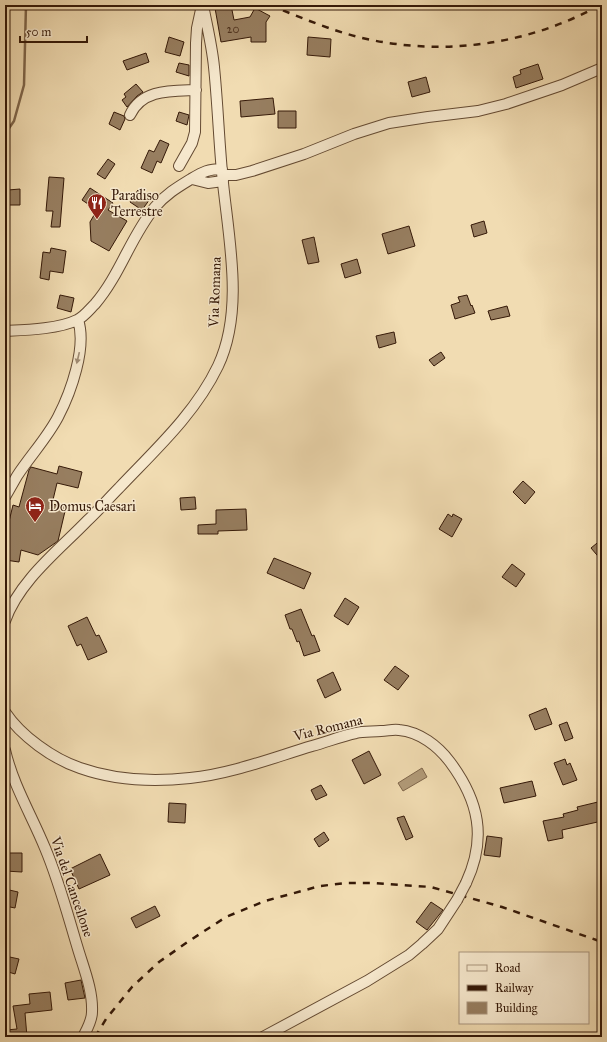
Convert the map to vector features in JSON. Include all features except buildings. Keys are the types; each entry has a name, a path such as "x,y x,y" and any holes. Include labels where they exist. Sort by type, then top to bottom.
{"street":[{"path":"179,166 192,142 195,132 196,36 202,5"},
{"name":"Via Romana","path":"5,620 19,594 39,569 88,521 167,438 197,401 218,367 225,348 228,337 232,300 232,264 214,68 202,5"},
{"path":"5,331 56,326 78,320 89,311 106,290 154,208 173,190 192,179 208,183 223,175 236,175 252,172 304,154 354,134 389,123 492,108 562,86 602,68"},
{"path":"130,115 134,107 140,101 150,95 163,92 196,90"},
{"path":"5,497 17,476 57,418 65,400 77,366 80,349 81,334 78,320"},
{"name":"Via Romana","path":"8,715 38,745 62,761 84,770 103,775 140,779 189,779 224,772 357,733 398,730 416,734 432,743 446,757 465,785 473,803 476,821 477,845 474,863 457,900 438,929 409,955 367,981 263,1037"},
{"name":"Via del Cancellone","path":"5,750 18,789 49,858 84,970 90,993 92,1010 90,1024 83,1037"}],"shaded area":[{"path":"422,768 427,777 403,791 398,783"}],"waterway":[{"path":"5,134 14,121 24,85 26,5"}],"railway":[{"path":"270,5 325,27 347,34 389,43 420,46 482,44 513,38 542,30 572,19 600,5"},
{"path":"95,1037 106,1019 132,987 159,962 189,941 226,917 265,901 320,886 347,883 374,883 431,887 502,907 602,942"}],"place":[{"name":"Paradiso Terrestre","path":"97,220"},
{"name":"Domus Caesari","path":"35,523"}]}
